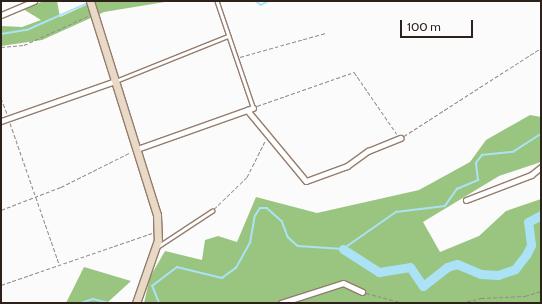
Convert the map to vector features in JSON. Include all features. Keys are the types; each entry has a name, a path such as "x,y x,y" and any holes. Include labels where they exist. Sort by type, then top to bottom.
{"street":[{"path":"1,15 34,1"},
{"path":"90,1 137,149 158,232 156,247 136,302"},
{"path":"1,121 115,82"},
{"path":"137,149 253,108"},
{"path":"247,110 306,181 347,166 368,151 400,138"},
{"path":"466,200 509,181 531,175 541,167"},
{"path":"281,303 343,283 362,292"}],"lane":[{"path":"217,1 253,108"},
{"path":"115,82 228,36"},
{"path":"156,247 212,211"}],"path":[{"path":"1,47 24,45 94,14"},
{"path":"236,58 326,33"},
{"path":"253,108 354,72 400,138 541,48"},
{"path":"1,98 59,264"},
{"path":"212,211 247,177 268,135"},
{"path":"1,210 36,198 137,149"},
{"path":"1,285 59,264 158,232"},
{"path":"461,303 481,298 525,296 541,291"},
{"path":"362,292 404,303"}],"green space":[{"path":"44,1 57,1 60,17 95,1 171,1 104,12 42,40 1,46 1,26 22,27 41,20 23,9"},
{"path":"530,115 541,117 541,162 499,176 423,222 440,252 479,236 506,211 541,199 541,303 144,303 150,277 165,251 202,260 205,240 218,236 237,242 256,197 317,213 419,190 470,162 486,140"},
{"path":"84,267 131,281 107,303 66,303"}],"waterway":[{"path":"256,1 261,5 269,1"},
{"path":"1,34 27,30 88,3"},
{"path":"159,303 152,286 177,267 222,278 236,268 250,243 255,216 260,208 267,208 282,221 288,237 298,246 343,249 396,212 445,206 457,189 478,180 476,163 482,155 513,152 541,134"},
{"path":"343,249 379,272 410,267 423,286 447,267 457,264 481,274 498,275 515,269 526,255 531,245 528,222 541,215"},
{"path":"81,303 93,299 109,303"}]}
